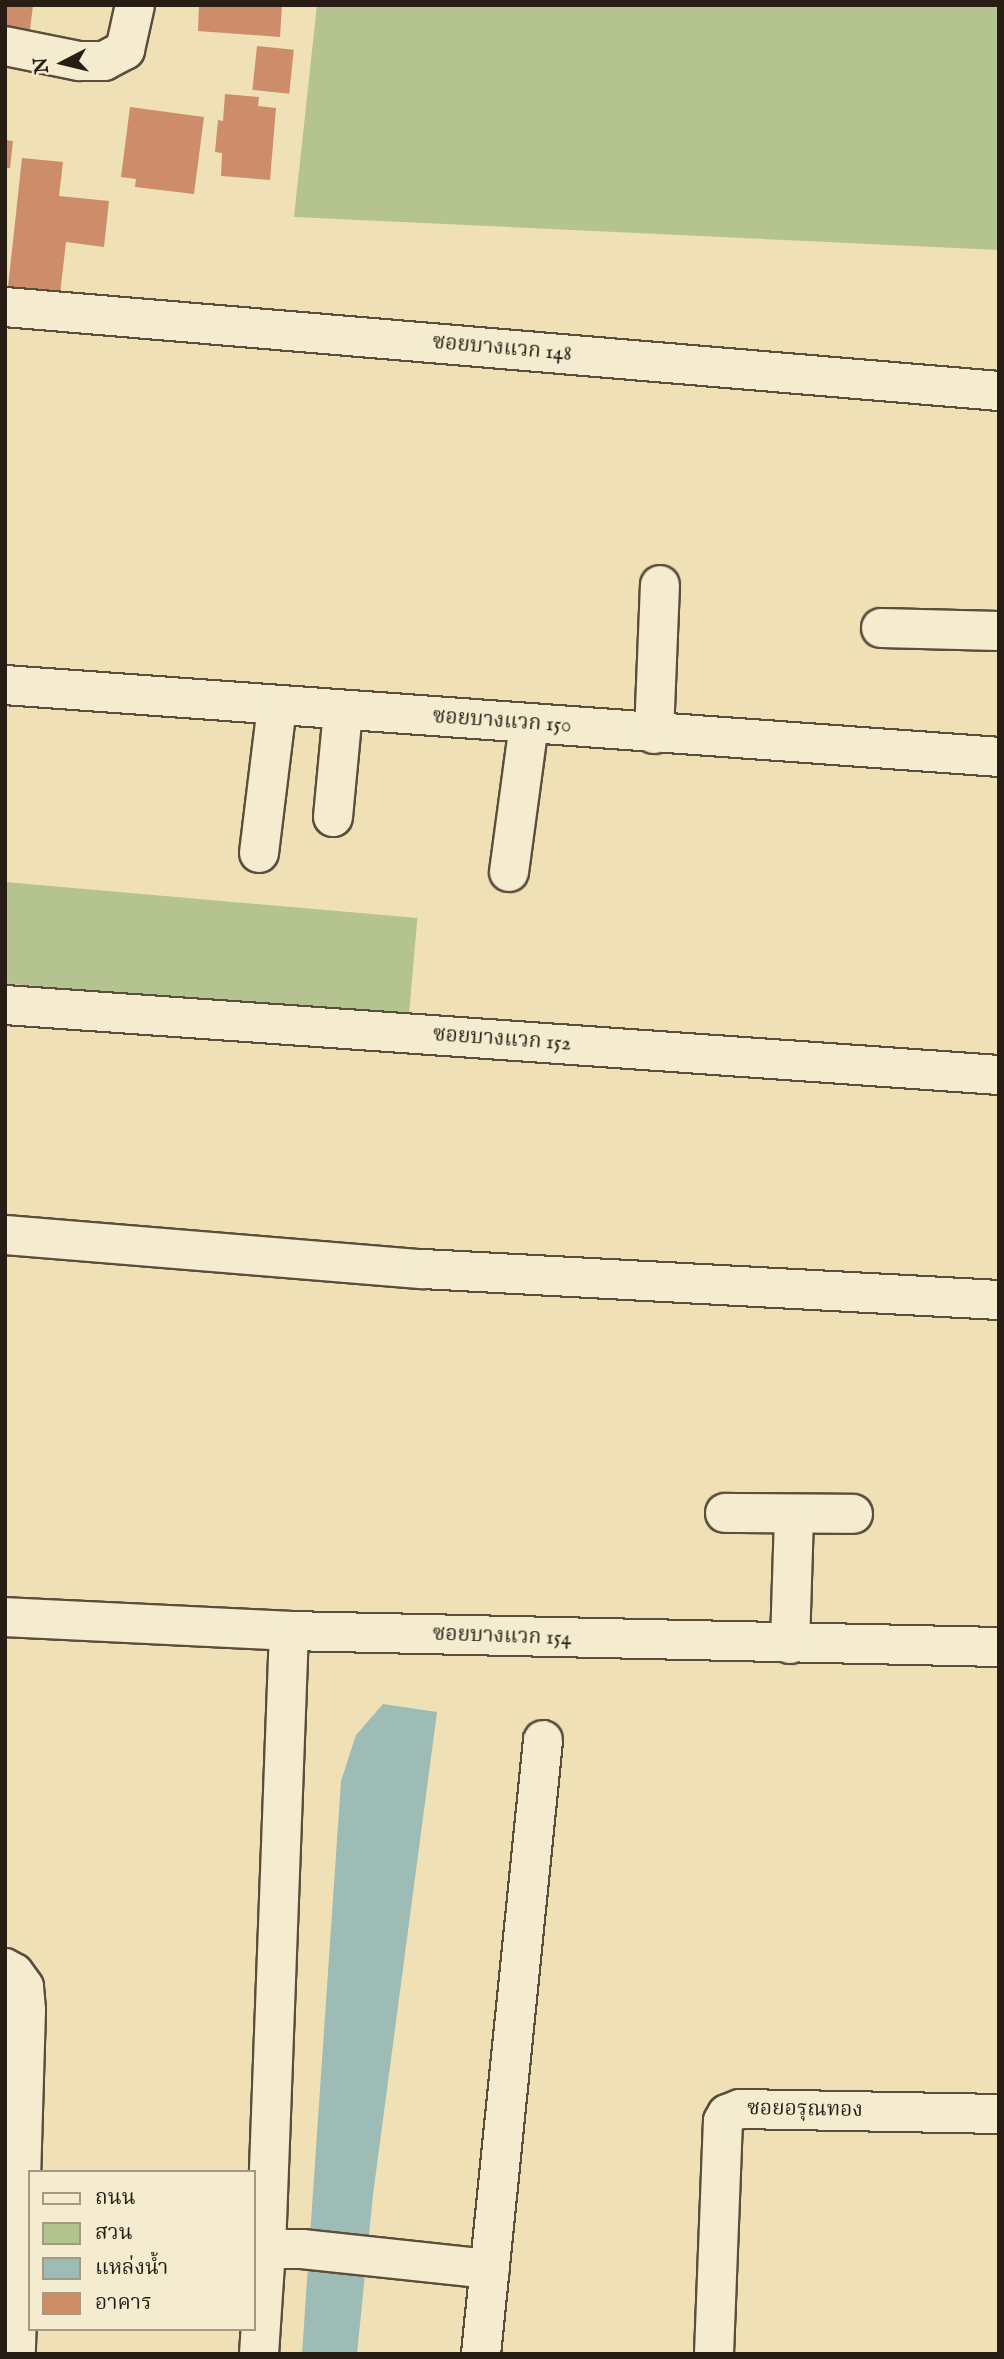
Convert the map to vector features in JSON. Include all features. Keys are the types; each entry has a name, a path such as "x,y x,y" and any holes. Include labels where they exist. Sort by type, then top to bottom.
{"street":[{"path":"5,46 79,61 104,61 125,50 135,5"},
{"name":"ซอยบางแวก 148","path":"5,307 999,391"},
{"path":"654,734 660,585"},
{"path":"881,628 999,631"},
{"name":"ซอยบางแวก 150","path":"5,685 999,757"},
{"path":"259,853 277,706"},
{"path":"333,817 343,711"},
{"path":"509,872 529,724"},
{"name":"ซอยบางแวก 152","path":"5,1005 999,1074"},
{"path":"5,1235 423,1269 999,1300"},
{"path":"725,1513 853,1514"},
{"path":"790,1644 794,1515"},
{"name":"ซอยบางแวก 154","path":"5,1617 289,1631 999,1647"},
{"path":"259,2354 284,2249 289,1631"},
{"path":"481,2354 543,1740"},
{"path":"5,1968 24,1987 26,2010 16,2354"},
{"name":"ซอยอรุณทอง","path":"714,2354 723,2121 727,2114 740,2109 999,2114"},
{"path":"284,2249 490,2269"}],"green space":[{"path":"317,5 999,5 999,250 294,217"},
{"path":"5,882 417,918 409,1019 5,983"}],"water":[{"path":"383,1704 437,1712 373,2195 357,2354 302,2354 341,1781 356,1735"}],"building":[{"path":"5,5 33,5 29,38 5,35"},
{"path":"199,5 282,5 280,37 198,31"},
{"path":"257,46 294,50 289,94 252,90"},
{"path":"225,94 259,97 258,106 276,108 270,180 221,176 222,153 215,152 218,120 223,121"},
{"path":"130,107 204,117 194,194 135,187 136,179 121,177"},
{"path":"5,140 13,141 10,168 5,168"},
{"path":"22,158 63,162 59,196 109,201 104,247 66,242 59,303 7,296"}]}
